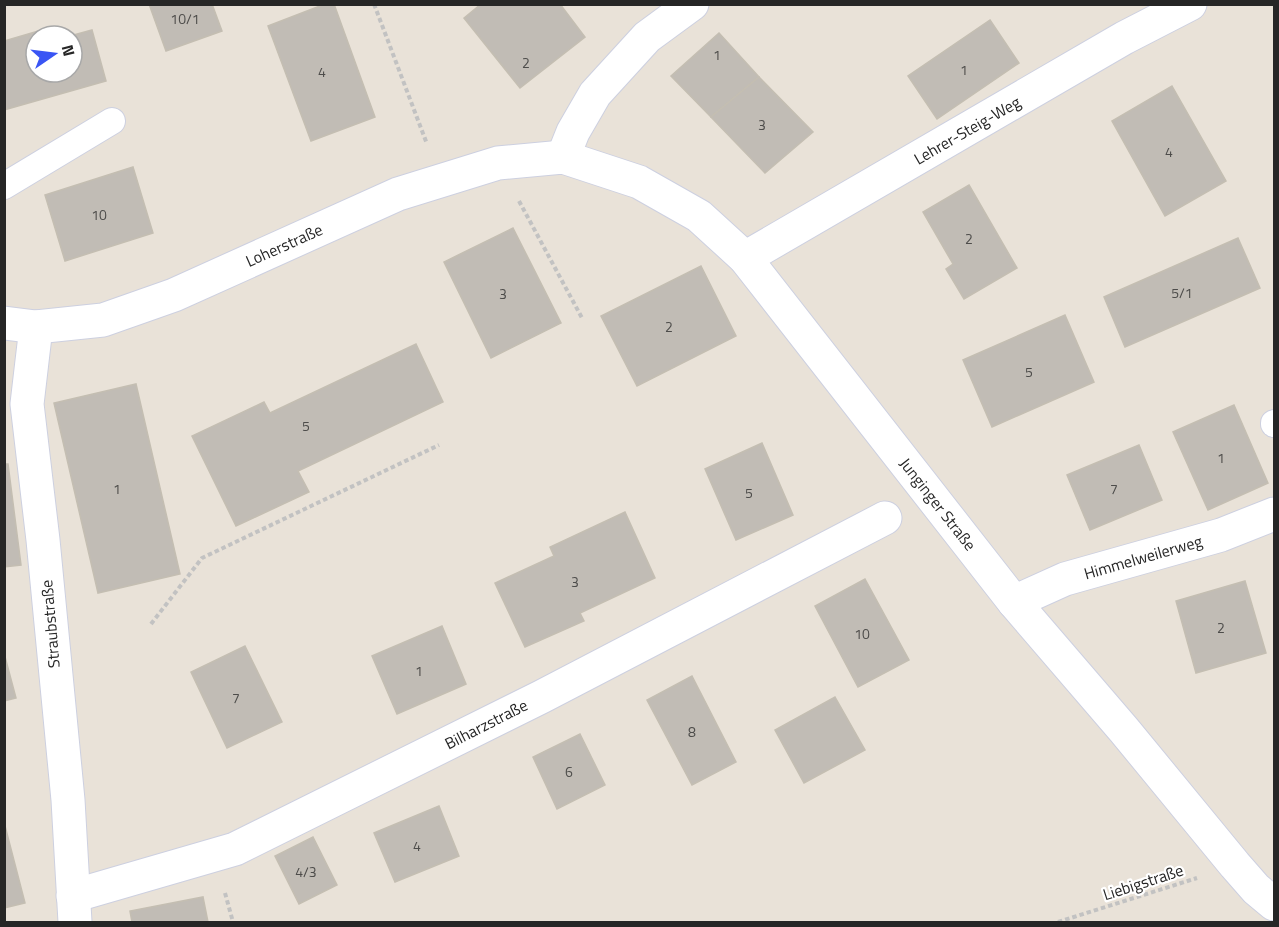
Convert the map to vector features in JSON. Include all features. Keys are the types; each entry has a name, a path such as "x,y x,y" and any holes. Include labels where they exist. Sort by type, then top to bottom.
{"street":[{"path":"563,158 573,132 595,94 647,37 692,4"},
{"name":"Lehrer-Steig-Weg","path":"745,258 1124,38 1190,4"},
{"name":"Loherstraße","path":"20,325 103,320 174,295 398,194 498,163 563,158"},
{"name":"Junginger Straße","path":"563,158 639,182 699,216 745,258 1014,602 1124,730 1235,865 1256,889 1275,904"},
{"name":"Straubstraße","path":"20,325 68,800 74,909"},
{"name":"Himmelweilerweg","path":"1014,602 1065,579 1221,535 1275,514"},
{"name":"Bilharzstraße","path":"74,909 235,849 551,692 885,518"}],"lane":[{"path":"4,186 112,121"}],"path":[{"path":"374,4 441,181"},
{"path":"498,163 582,318"},
{"path":"151,624 201,558 439,445"},
{"name":"Liebigstraße","path":"1058,922 1235,865"}],"building":[{"path":"149,4 212,4 222,31 166,51"},
{"path":"325,4 334,4 375,117 311,141 268,26"},
{"path":"481,4 560,4 585,37 520,88 464,18"},
{"path":"990,20 1019,63 937,119 908,76"},
{"path":"92,30 106,81 4,110 4,41 24,35 24,84 84,84 84,32"},
{"path":"719,33 759,77 711,117 671,76"},
{"path":"759,77 813,132 765,173 711,117"},
{"path":"1172,86 1226,181 1165,216 1112,121"},
{"path":"133,167 153,233 65,261 45,195"},
{"path":"969,185 1017,268 964,299 946,269 953,264 923,212"},
{"path":"513,228 561,323 491,358 444,262"},
{"path":"1238,238 1260,288 1125,347 1104,297"},
{"path":"701,266 736,336 637,386 601,316"},
{"path":"1065,315 1094,382 992,427 963,360"},
{"path":"416,344 443,402 298,471 309,492 236,526 192,436 264,402 270,413"},
{"path":"136,384 180,574 98,593 54,403"},
{"path":"1234,405 1268,483 1208,510 1173,432"},
{"path":"762,443 793,515 736,540 705,469"},
{"path":"1139,445 1162,500 1090,530 1067,475"},
{"path":"4,464 8,464 21,565 4,567"},
{"path":"625,512 655,578 580,613 584,621 525,647 495,583 554,556 550,547"},
{"path":"865,579 909,660 858,687 815,606"},
{"path":"1245,581 1266,653 1196,673 1176,601"},
{"path":"442,626 466,684 397,714 372,656"},
{"path":"245,646 282,722 227,748 191,672"},
{"path":"4,653 16,698 4,701"},
{"path":"692,676 736,762 692,785 647,700"},
{"path":"835,697 865,750 804,783 775,730"},
{"path":"580,734 605,785 557,809 533,757"},
{"path":"439,806 459,856 395,882 374,833"},
{"path":"4,822 25,903 4,908"},
{"path":"313,837 337,885 299,904 275,856"},
{"path":"203,897 208,922 132,922 130,911"}]}
